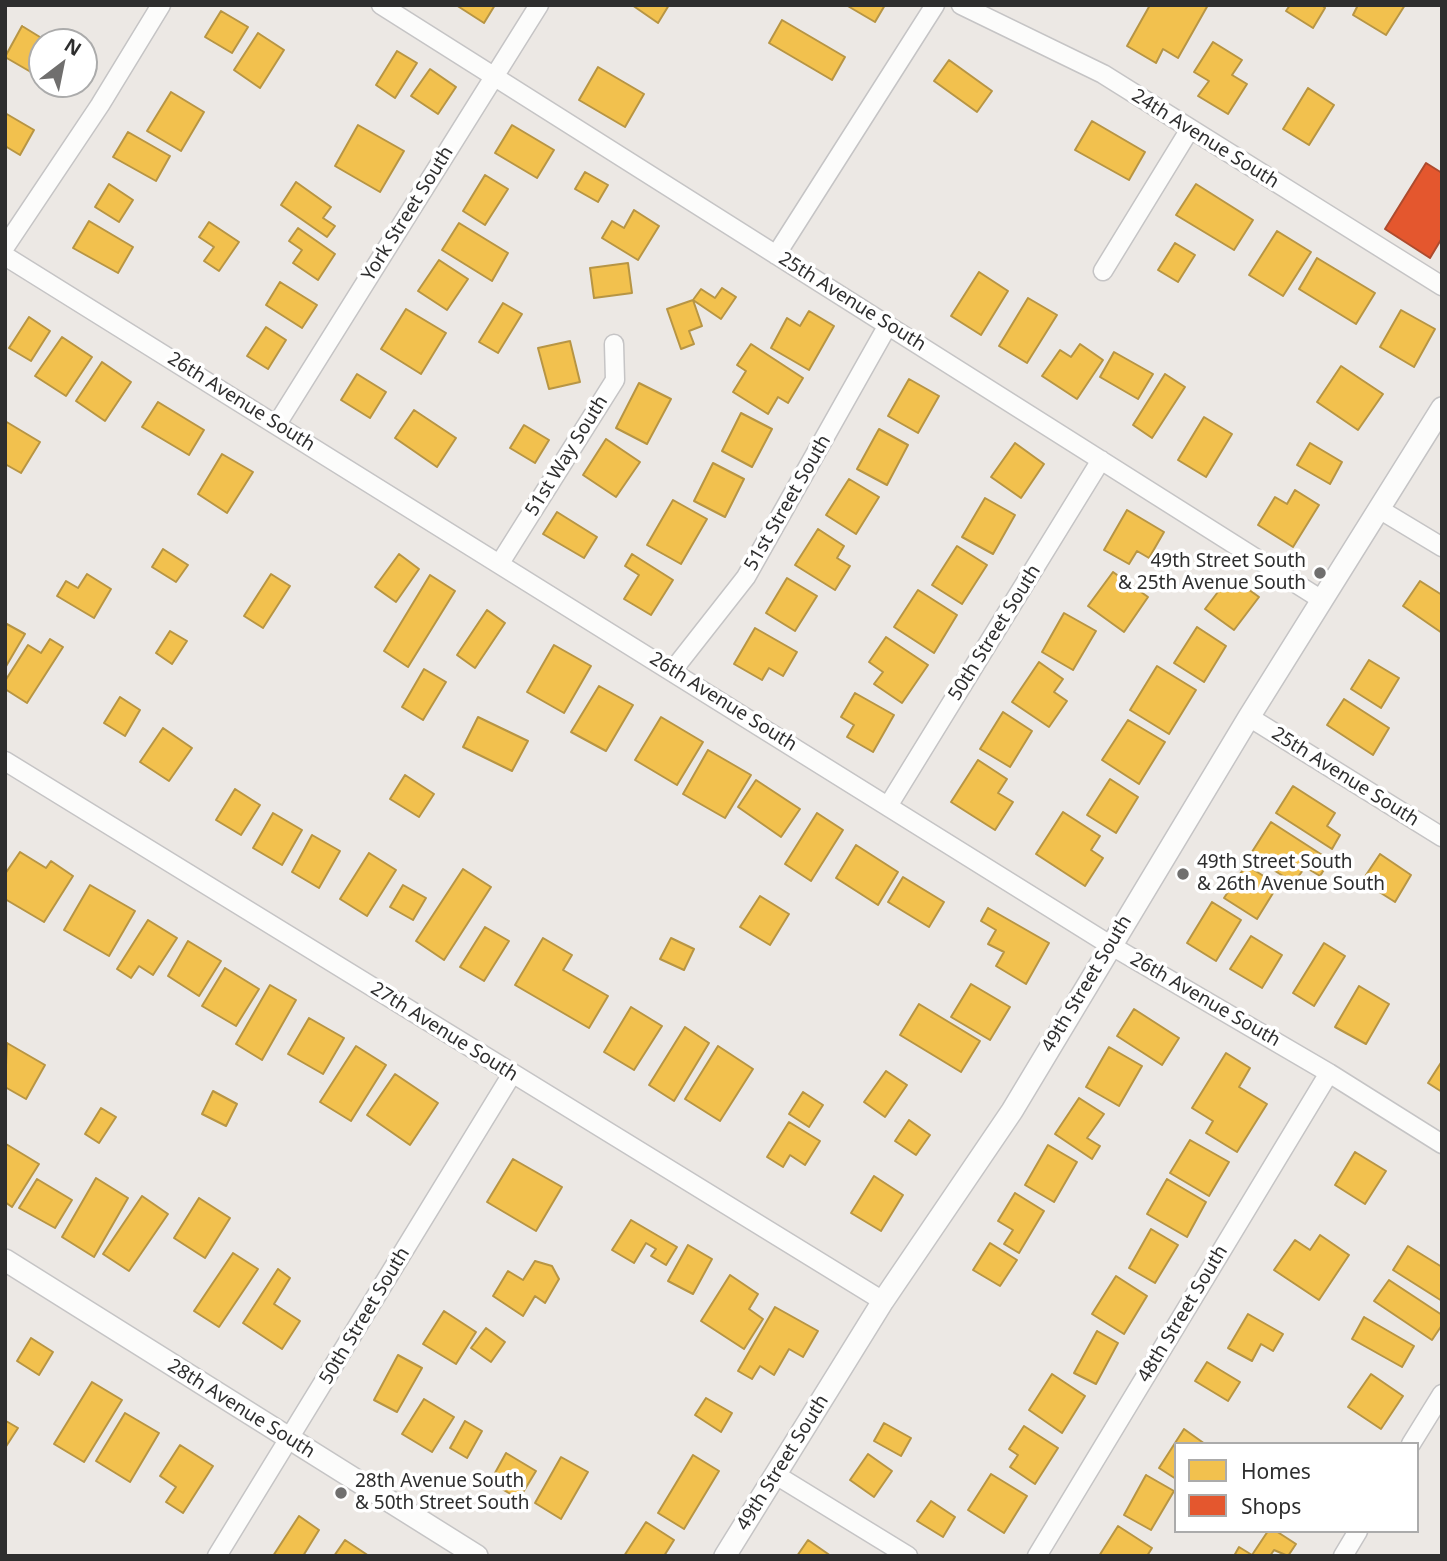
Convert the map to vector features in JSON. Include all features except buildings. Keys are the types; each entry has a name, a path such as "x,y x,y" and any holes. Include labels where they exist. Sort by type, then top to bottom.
{"street":[{"path":"5,247 100,105 160,5"},
{"name":"25th Avenue South","path":"381,5 1322,600"},
{"name":"York Street South","path":"277,424 539,5"},
{"path":"776,255 935,5"},
{"name":"24th Avenue South","path":"961,5 1103,74 1442,286"},
{"path":"1103,271 1189,129"},
{"name":"26th Avenue South","path":"5,256 673,670 1110,945 1329,1073 1442,1144"},
{"name":"51st Street South","path":"673,670 746,577 888,325"},
{"name":"51st Way South","path":"500,563 615,380 614,344"},
{"name":"49th Street South","path":"725,1556 883,1301 1012,1111 1248,717 1442,408"},
{"name":"50th Street South","path":"888,806 1101,460"},
{"path":"1379,509 1442,547"},
{"name":"25th Avenue South","path":"1248,717 1442,837"},
{"name":"27th Avenue South","path":"5,761 883,1301"},
{"name":"48th Street South","path":"1037,1556 1329,1073"},
{"name":"50th Street South","path":"217,1556 512,1074"},
{"name":"28th Avenue South","path":"5,1261 477,1556"},
{"path":"1412,1442 1442,1394"},
{"path":"776,1475 908,1556"},
{"path":"1343,1556 1357,1533"}],"place":[{"name":"49th Street South & 25th Avenue South","path":"1320,573"},
{"name":"49th Street South & 26th Avenue South","path":"1183,874"},
{"name":"28th Avenue South & 50th Street South","path":"341,1493"}]}
